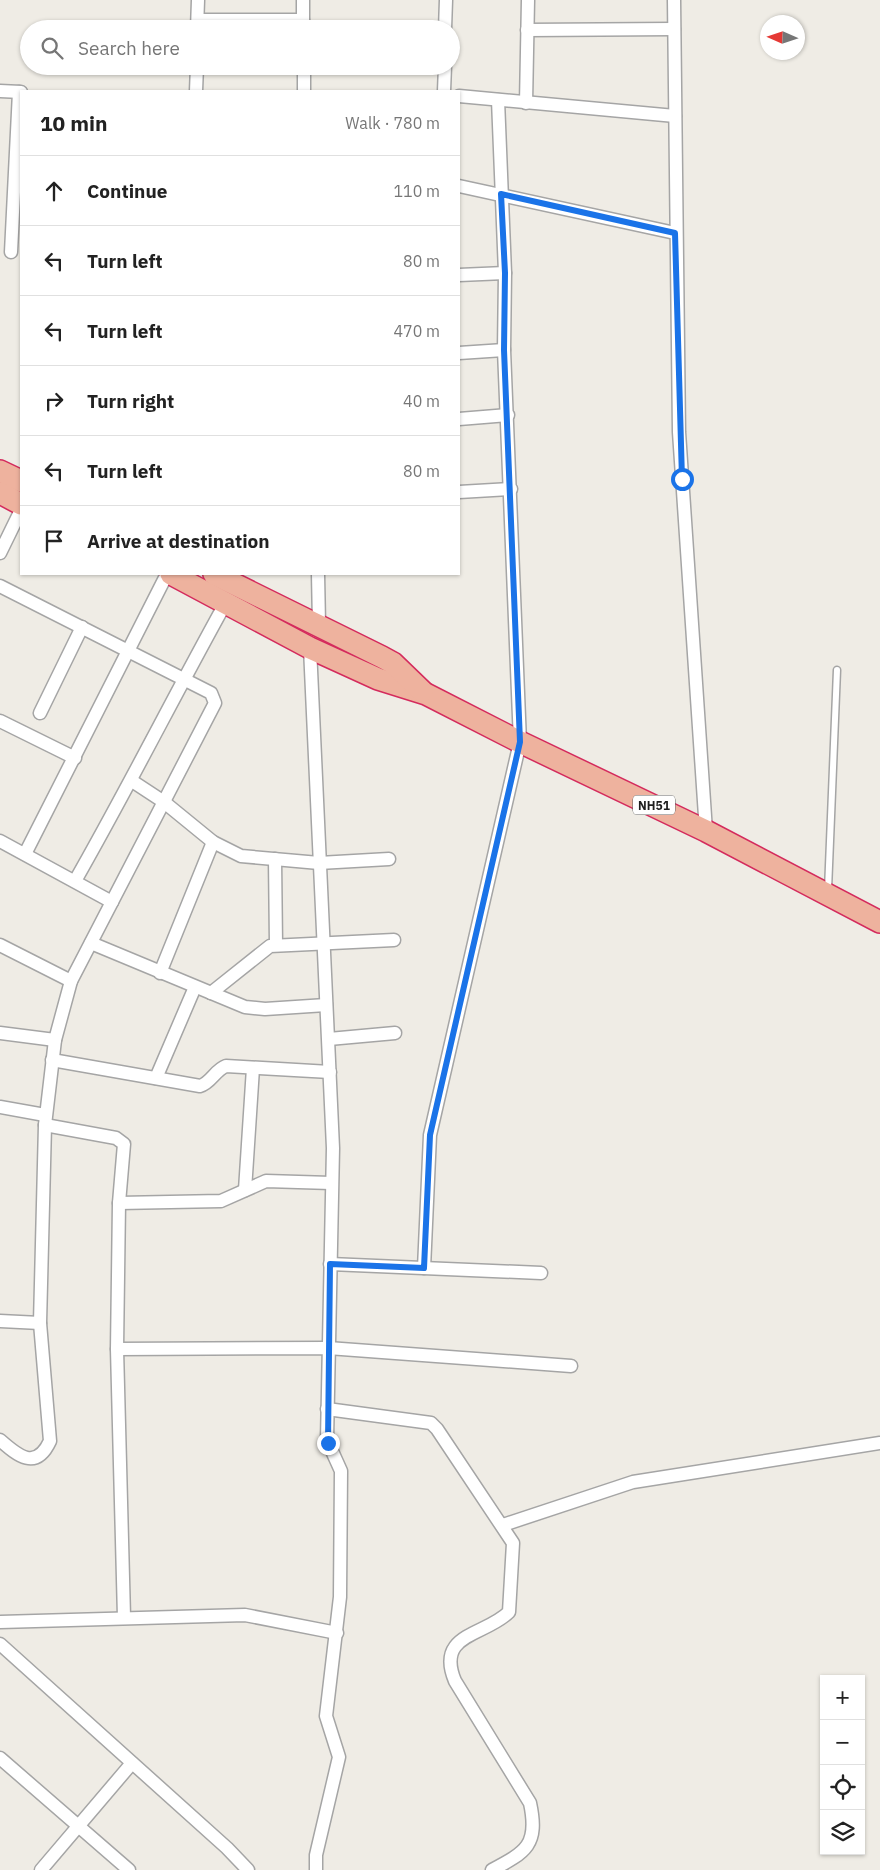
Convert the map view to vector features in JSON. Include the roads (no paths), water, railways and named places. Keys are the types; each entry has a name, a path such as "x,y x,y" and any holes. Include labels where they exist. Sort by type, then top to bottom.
{"highway":[{"path":"0,471 20,481"},
{"path":"0,493 20,503"},
{"name":"NH51","path":"173,575 310,648 378,679 426,694 520,742 706,831 880,922"},
{"name":"NH51","path":"216,575 319,624 393,663 426,694"}],"street":[{"path":"198,0 198,20"},
{"path":"303,0 303,20"},
{"path":"445,20 446,0"},
{"path":"526,103 528,0"},
{"path":"674,0 675,233 681,469 706,831"},
{"path":"527,30 674,29"},
{"path":"196,90 197,75"},
{"path":"304,75 304,90"},
{"path":"444,90 445,75"},
{"path":"0,91 20,92 11,252"},
{"path":"460,96 675,116"},
{"path":"424,1268 430,1135 520,742 504,350 505,273 498,100"},
{"path":"460,186 675,233"},
{"path":"460,276 505,273"},
{"path":"460,352 504,350"},
{"path":"460,419 508,416"},
{"path":"460,492 511,489"},
{"path":"0,554 20,512"},
{"path":"25,854 166,575"},
{"path":"318,575 319,624"},
{"path":"0,586 211,693 215,703 71,981 55,1040 45,1120 40,1323 50,1442 45,1452 37,1457 23,1458 16,1455 0,1440"},
{"path":"76,881 132,781 183,679 225,604"},
{"path":"40,713 82,627"},
{"path":"310,648 333,1148 328,1348 328,1445 340,1471 340,1597 326,1716 339,1757 316,1855 316,1870"},
{"path":"0,721 74,758"},
{"path":"132,781 164,802 213,842 241,856 319,863 389,860"},
{"path":"0,841 112,902"},
{"path":"160,973 213,842"},
{"path":"275,860 276,945"},
{"path":"211,994 265,948 276,945 323,942 394,940"},
{"path":"91,943 211,994 255,1009 326,1005"},
{"path":"0,945 71,981"},
{"path":"156,1078 195,987"},
{"path":"0,1033 55,1040"},
{"path":"329,1039 395,1033"},
{"path":"52,1060 200,1086 206,1084 223,1067 330,1072"},
{"path":"245,1190 253,1068"},
{"path":"0,1107 121,1140 124,1149 119,1203 117,1349 124,1617"},
{"path":"119,1203 221,1201 266,1181 331,1183"},
{"path":"330,1264 541,1273"},
{"path":"0,1321 40,1323"},
{"path":"117,1349 328,1348 570,1366"},
{"path":"327,1409 431,1423 513,1543 508,1612 462,1640 453,1649 450,1658 450,1671 455,1681 530,1803 533,1818 532,1834 527,1848 519,1855 492,1870"},
{"path":"502,1525 633,1482 880,1443"},
{"path":"0,1622 245,1615 337,1633"},
{"path":"0,1644 248,1870"},
{"path":"0,1758 129,1870"},
{"path":"41,1870 132,1763"}],"lane":[{"path":"828,894 837,670"}]}
